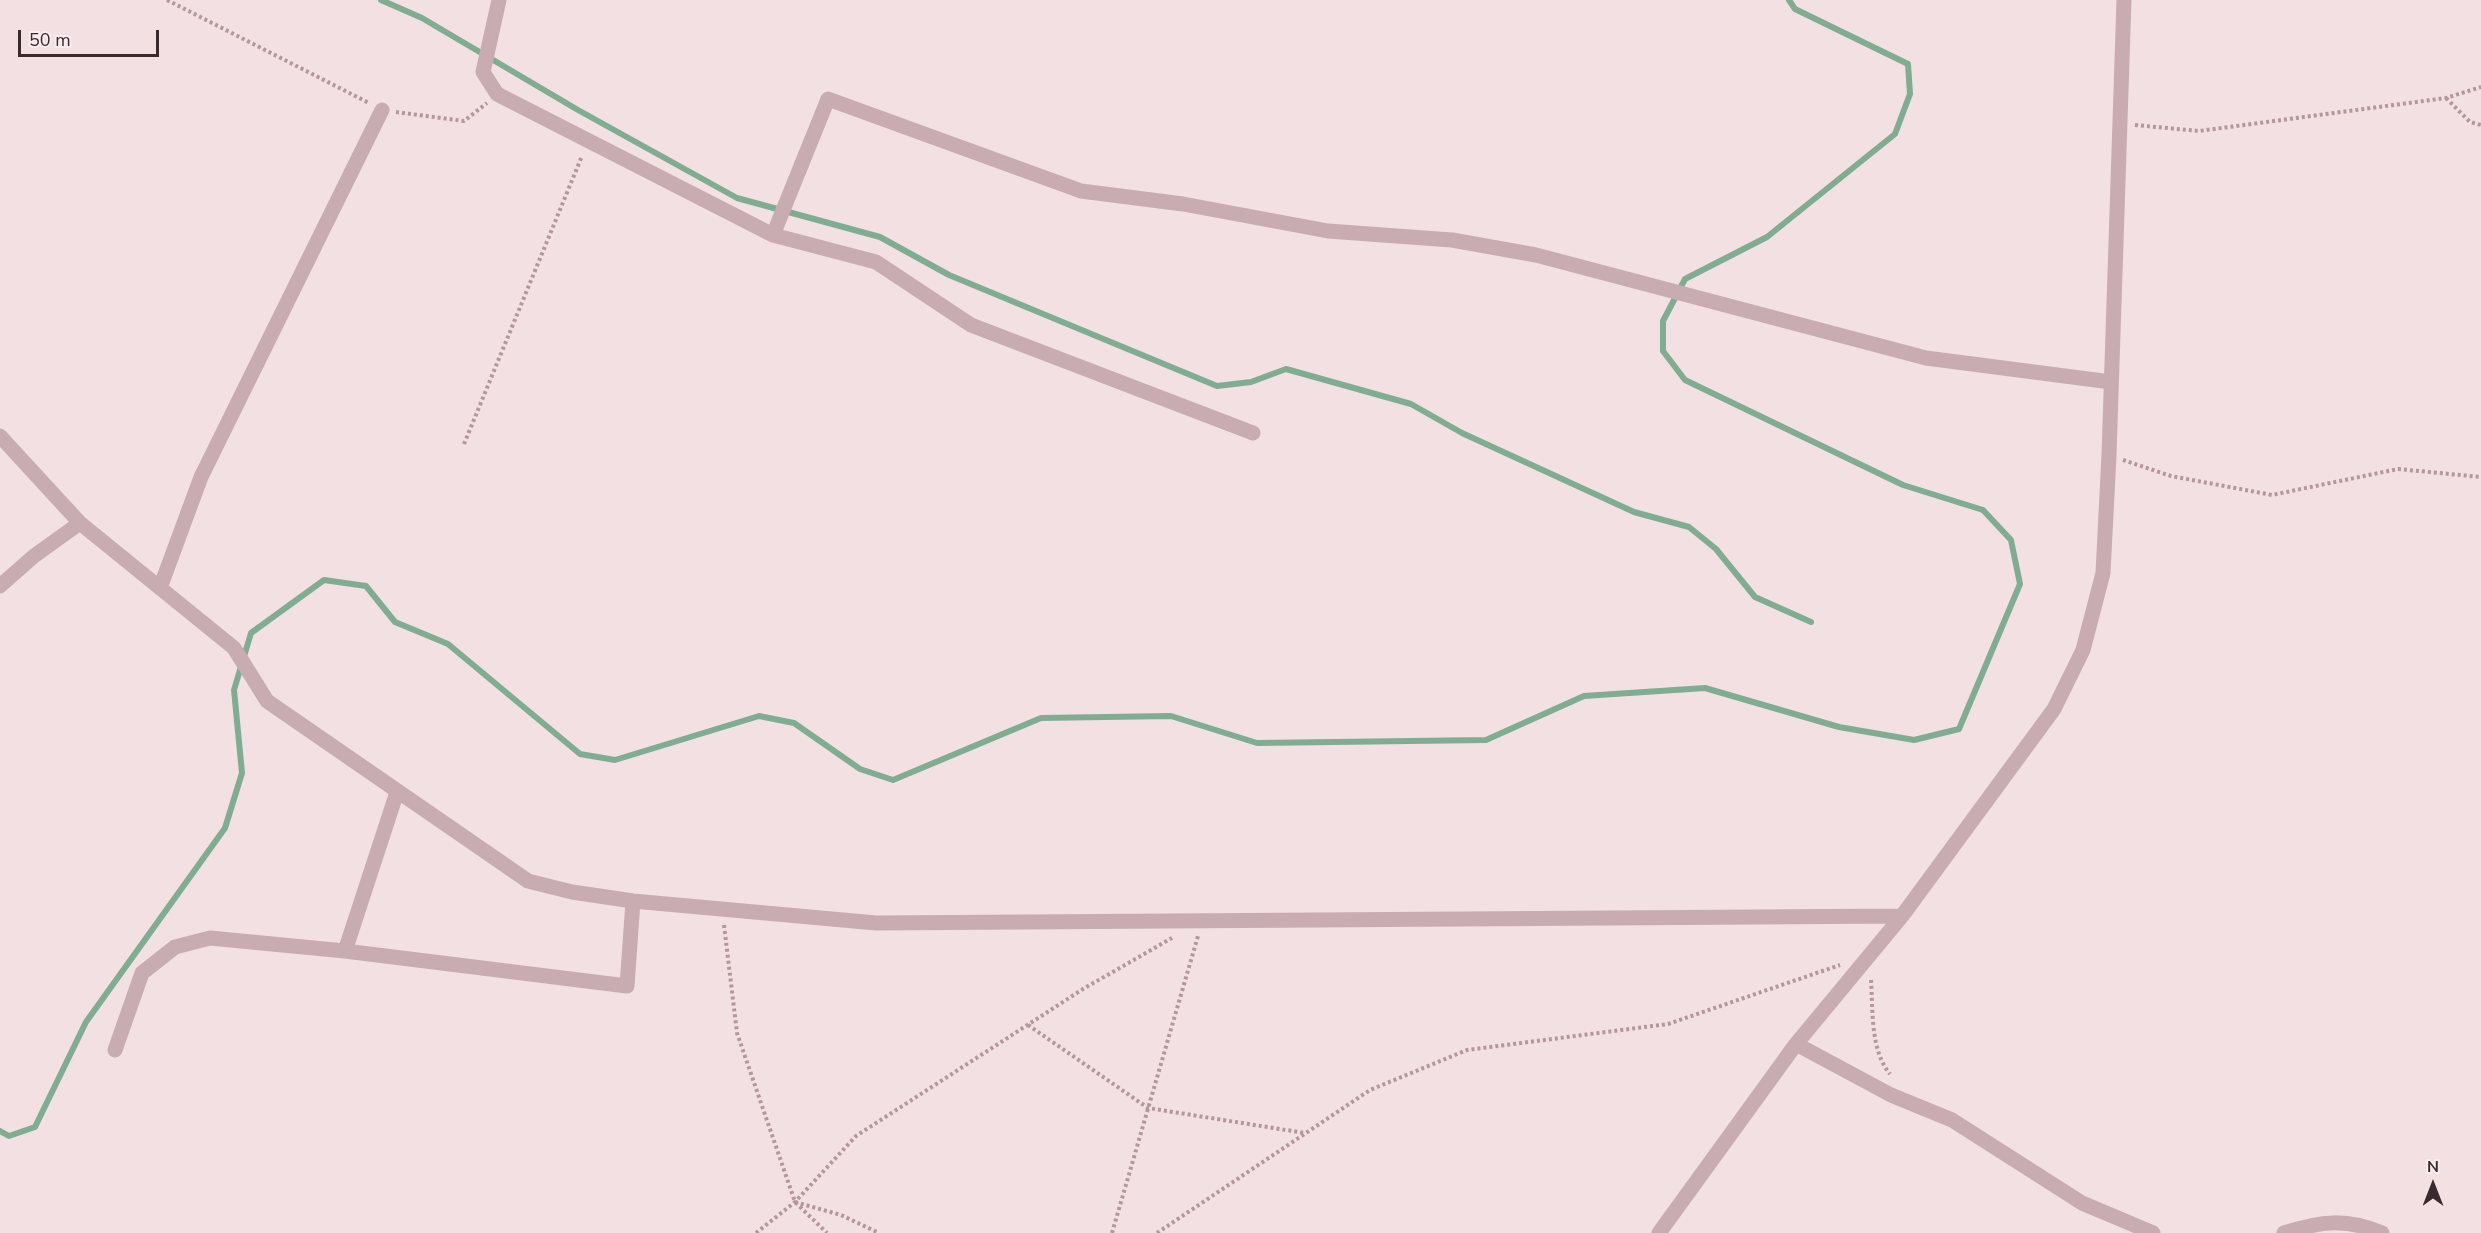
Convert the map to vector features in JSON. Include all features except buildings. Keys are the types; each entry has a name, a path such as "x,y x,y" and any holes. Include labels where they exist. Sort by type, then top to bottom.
{"street":[{"path":"500,0 483,72 497,94 772,235 876,261 971,325 1253,433"},
{"path":"1659,1233 1796,1044 1902,916 2054,709 2083,650 2103,573 2124,0"},
{"path":"772,235 828,99 1081,191 1183,204 1328,231 1452,240 1536,255 1926,358 2111,382"},
{"path":"160,588 201,477 382,110"},
{"path":"0,436 80,523 234,648 267,701 528,881 572,892 633,901 876,923 1902,916"},
{"path":"0,586 34,556 80,523"},
{"path":"345,951 397,792"},
{"path":"115,1050 142,973 175,947 210,938 345,951 627,987 633,901"},
{"path":"1796,1044 1890,1095 1952,1120 2082,1203 2153,1233"},
{"path":"2284,1233 2314,1223 2358,1223 2382,1233"}],"path":[{"path":"167,0 382,110 464,121 497,94"},
{"path":"2120,124 2199,131 2446,98 2481,87"},
{"path":"2446,98 2470,122 2481,125"},
{"path":"464,444 588,141"},
{"path":"2109,455 2171,476 2272,495 2398,469 2481,477"},
{"path":"723,909 737,1033 795,1202 827,1233"},
{"path":"756,1233 795,1202 856,1136 1083,989 1203,921"},
{"path":"1112,1233 1203,921"},
{"path":"1157,1233 1370,1090 1467,1050 1668,1024 1869,955 1875,1034 1884,1067 1896,1082"},
{"path":"1028,1025 1148,1108 1305,1133"},
{"path":"795,1202 841,1215 879,1233"}],"waterway":[{"path":"381,0 422,18 578,110 737,198 880,237 949,275 1217,386 1251,382 1286,369 1411,404 1462,433 1634,512 1689,527 1716,549 1755,597 1811,622"},
{"path":"0,1131 9,1136 35,1127 86,1022 225,828 242,773 234,690 251,633 324,580 366,586 395,622 448,644 580,754 615,760 759,716 794,723 860,769 893,780 1041,718 1171,716 1257,743 1486,740 1584,696 1705,688 1839,727 1914,740 1959,729 2020,584 2011,540 1983,510 1903,485 1685,380 1663,351 1663,321 1685,279 1767,237 1895,134 1910,94 1908,64 1795,9 1789,0"}]}
